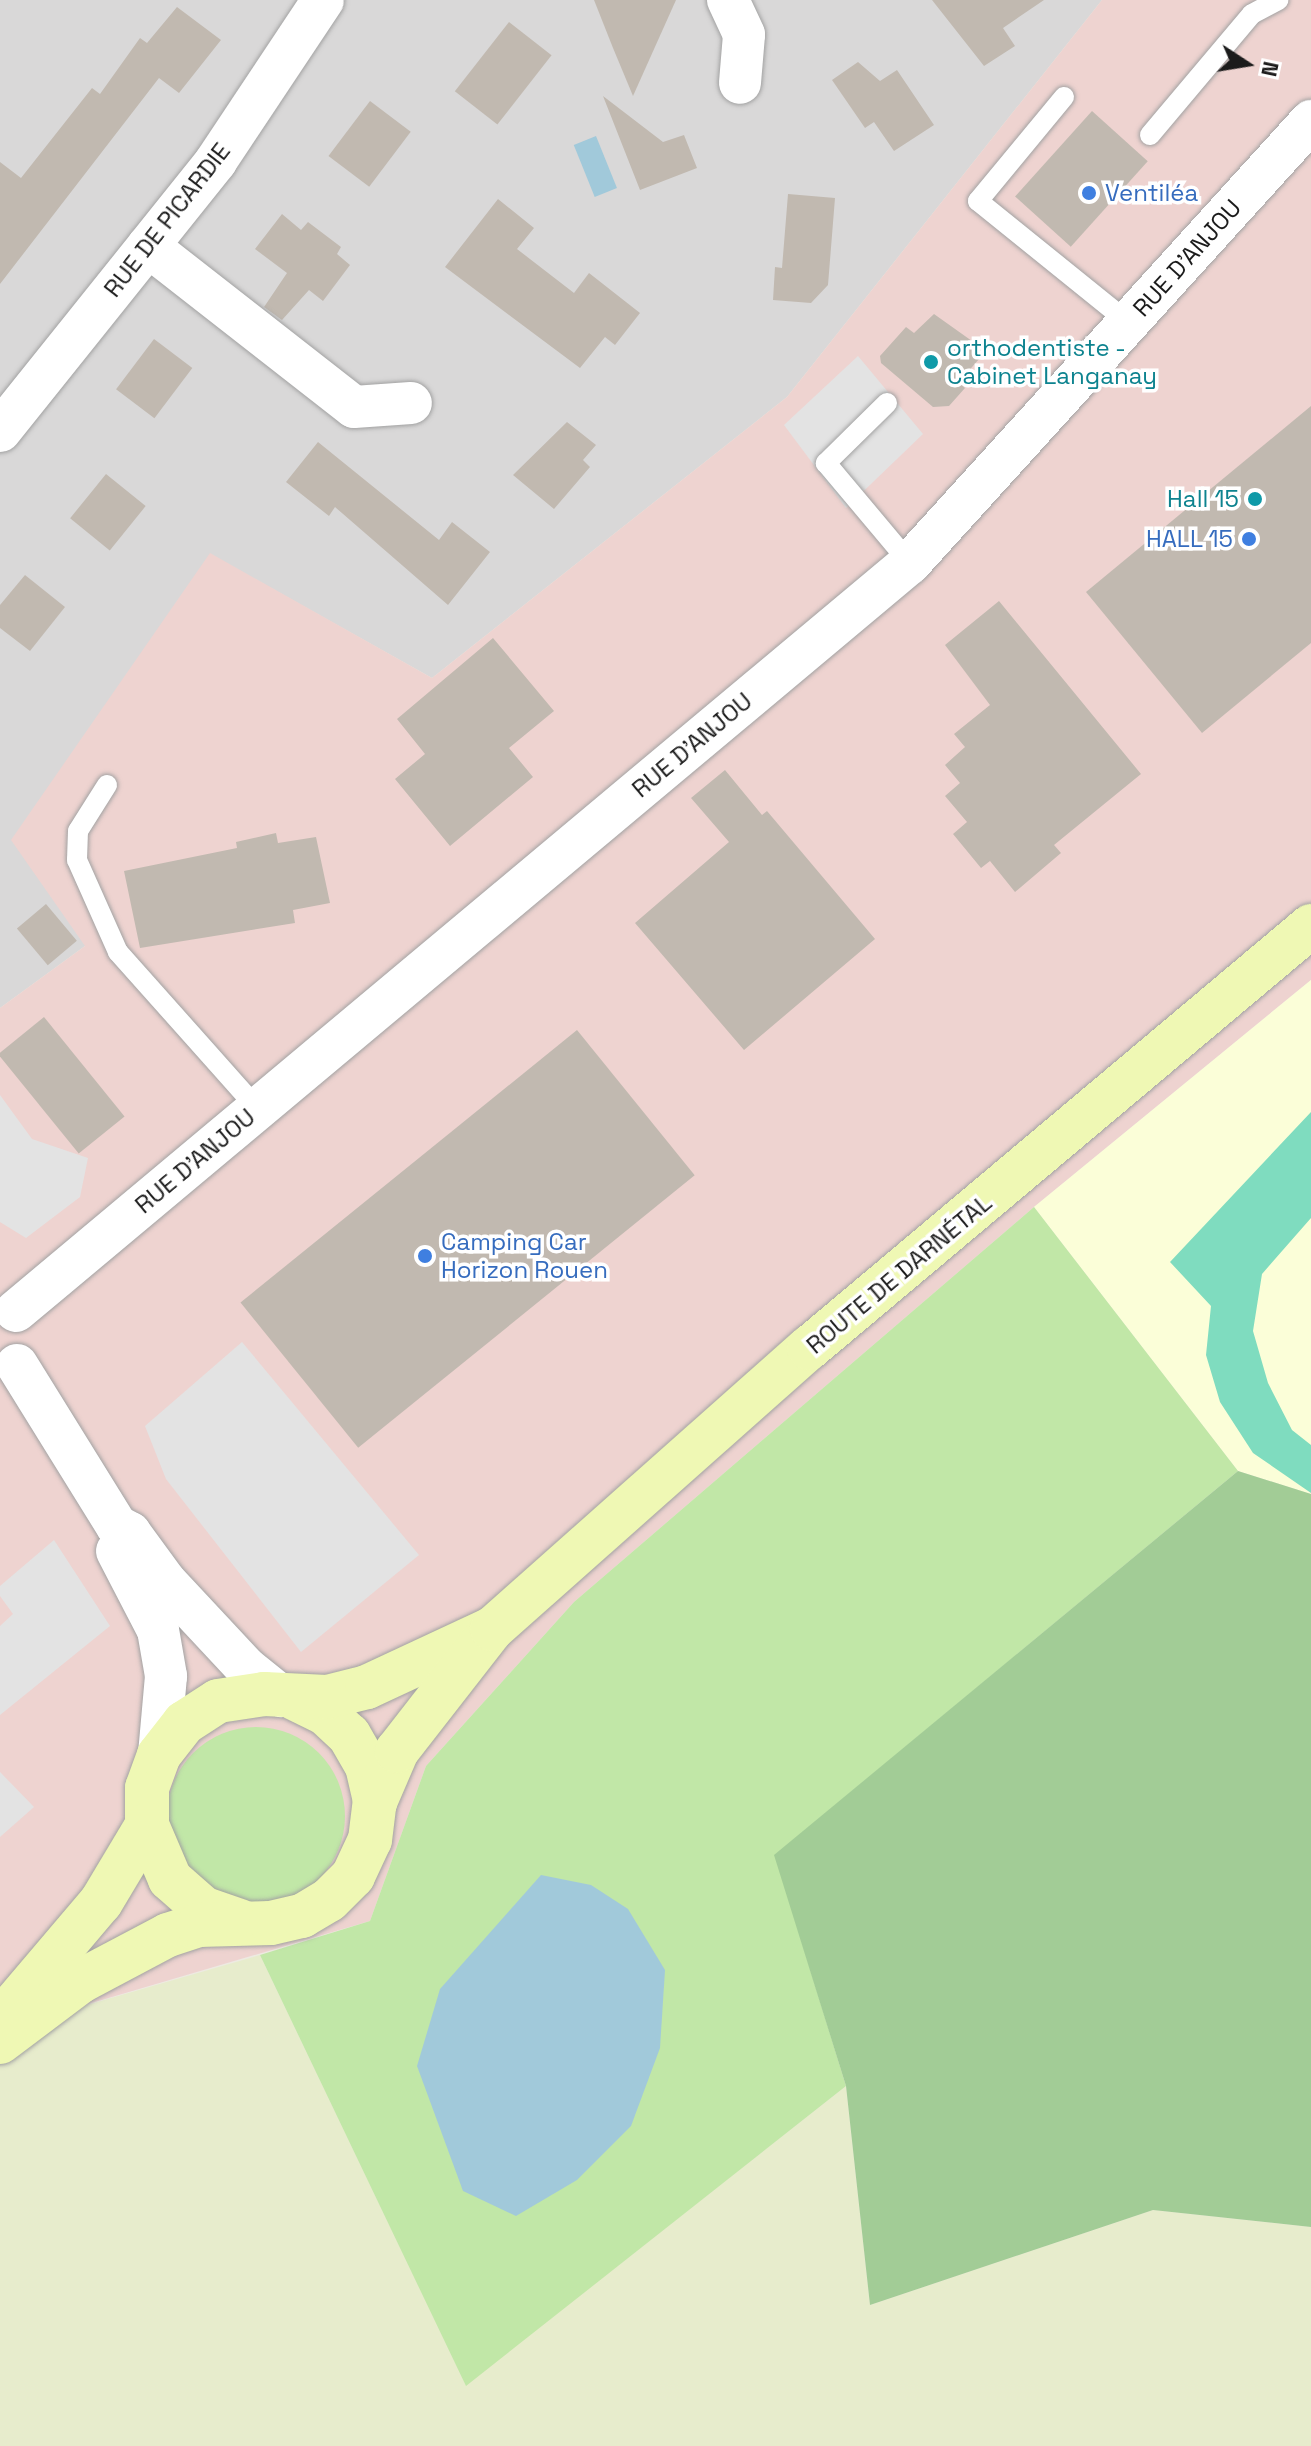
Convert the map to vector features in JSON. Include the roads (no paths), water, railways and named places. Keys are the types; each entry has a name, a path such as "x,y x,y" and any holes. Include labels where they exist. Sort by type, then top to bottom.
{"main road":[{"name":"ROUTE DE DARNÉTAL","path":"492,1629 809,1348 1311,926"},
{"path":"240,1921 203,1908 170,1879 147,1825 147,1788 159,1755 184,1723 218,1701 287,1697 367,1687 492,1629"},
{"path":"0,2042 114,1961 198,1925 240,1921 271,1923 302,1916 329,1900 353,1876 370,1840 375,1802 397,1751 492,1629"},
{"path":"287,1697 325,1713 349,1735 367,1766 375,1802"},
{"path":"0,2021 101,1902 147,1825"}],"street":[{"name":"RUE DE PICARDIE","path":"0,431 216,161 323,0"},
{"path":"728,0 744,35 740,83"},
{"name":"RUE D'ANJOU","path":"8,1308 257,1108 910,563 957,518 1128,322 1311,121"},
{"path":"148,246 354,407 411,403"},
{"path":"8,1308 26,1320 32,1340 8,1368 117,1526 130,1533 165,1581 246,1668 287,1697"},
{"path":"117,1526 115,1545 158,1630 166,1676 166,1720 159,1755"}],"lane":[{"path":"1150,135 1252,14 1278,0"},
{"path":"1064,97 978,201 1128,322"},
{"path":"887,403 826,463 910,563"},
{"path":"107,785 78,831 77,860 118,952 257,1108"}],"water":[{"path":"596,136 617,188 595,197 574,145"},
{"path":"541,1875 591,1885 628,1909 665,1970 660,2048 631,2126 577,2180 516,2216 463,2191 417,2066 440,1989"}],"place":[{"name":"Ventiléa","path":"1089,193"},
{"name":"orthodentiste - Cabinet Langanay","path":"931,362"},
{"name":"Hall 15","path":"1255,499"},
{"name":"HALL 15","path":"1249,539"},
{"name":"Camping Car Horizon Rouen","path":"425,1256"}]}
